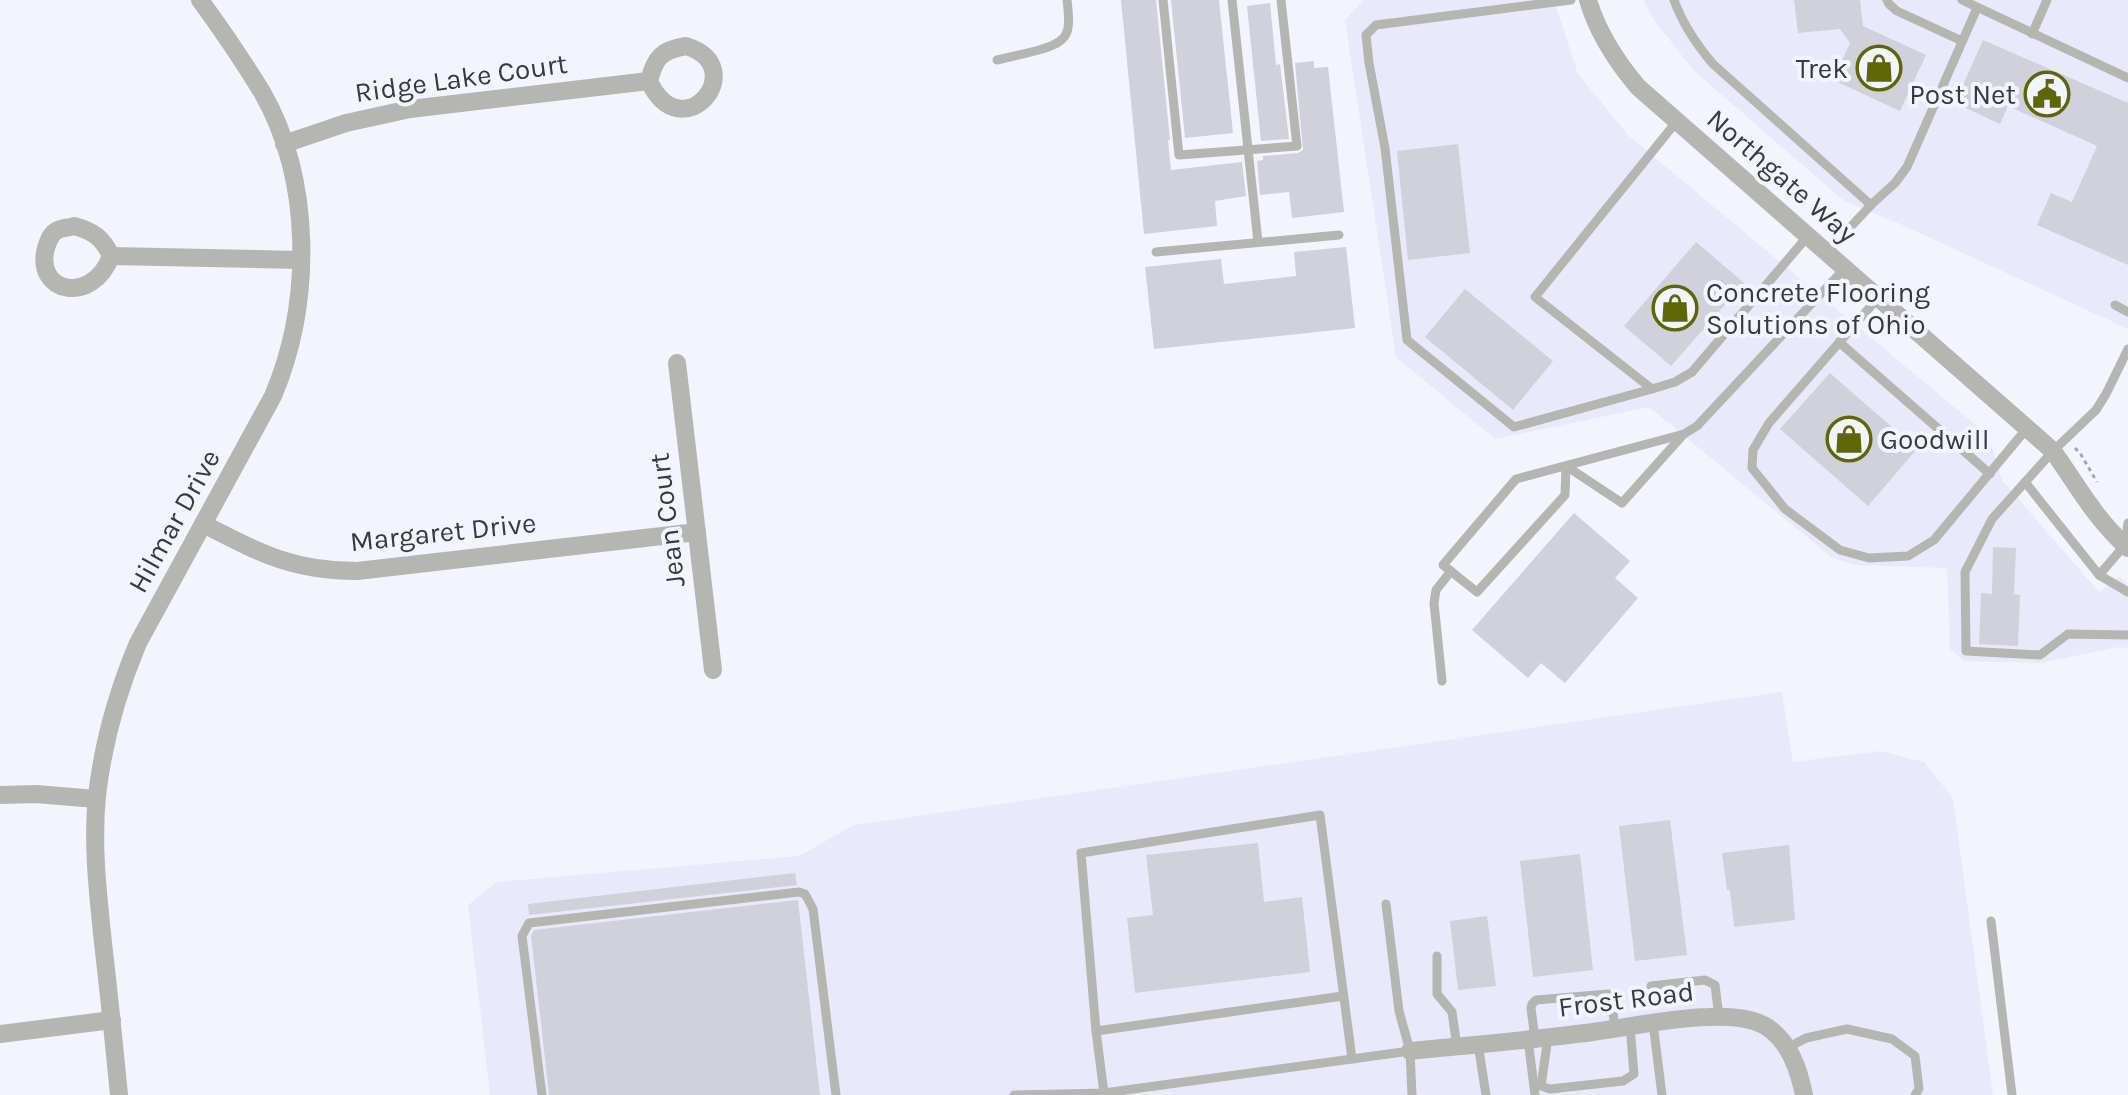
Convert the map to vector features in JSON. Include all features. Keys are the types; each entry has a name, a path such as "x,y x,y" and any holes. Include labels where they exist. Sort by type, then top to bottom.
{"street":[{"name":"Hilmar Drive","path":"119,1095 96,878 96,799 102,758 123,680 138,643 261,421 282,375 299,302 300,221 284,144 263,94 200,0"},
{"name":"Northgate Way","path":"1588,0 1604,41 1638,87 2028,427 2053,451 2094,514 2126,546"},
{"name":"Ridge Lake Court","path":"284,144 346,123 410,109 649,81"},
{"path":"111,256 301,260"},
{"name":"Jean Court","path":"677,363 713,670"},
{"name":"Margaret Drive","path":"203,524 278,560 331,571 357,571 697,532"},
{"path":"0,795 36,794 96,799"},
{"name":"Frost Road","path":"1410,1051 1653,1023 1719,1017 1748,1019 1767,1027 1782,1041 1797,1068 1804,1095"},
{"path":"0,1034 112,1020"}],"lane":[{"path":"997,60 1057,45 1065,36 1069,20 1067,0"},
{"path":"1163,0 1179,155 1297,146 1281,0"},
{"path":"1232,0 1258,242"},
{"path":"1571,0 1376,25 1366,35 1385,148 1407,340 1514,427 1675,382 1692,372 1807,237"},
{"path":"1674,0 1695,43 1713,64 1871,205"},
{"path":"1887,0 1897,11 1962,41"},
{"path":"1962,0 2128,78"},
{"path":"2032,34 2047,0"},
{"path":"1826,253 1907,167 1977,8"},
{"path":"1652,389 1535,297 1677,121"},
{"path":"1156,252 1339,235"},
{"path":"1566,466 1622,503 1665,452 1697,426 1844,269"},
{"path":"1878,298 1769,423 1753,450 1752,468 1785,509 1840,550 1869,558 1908,556 1934,540 2028,427"},
{"path":"2115,305 2128,312"},
{"path":"1839,342 1990,474"},
{"path":"2128,349 2096,410 2053,451 1992,519 1965,572 1966,651 2040,655 2068,634 2128,635"},
{"path":"1566,466 1565,495 1477,592 1443,565 1516,479 1684,434"},
{"path":"2025,482 2099,575 2128,592"},
{"path":"2099,575 2126,546 2128,523"},
{"path":"1442,681 1434,603 1436,590 1451,571"},
{"path":"1104,1093 1081,853 1320,815 1352,1059"},
{"path":"542,1095 522,936 529,923 799,892 805,894 813,909 836,1095"},
{"path":"1386,904 1399,1011 1410,1051 1412,1095"},
{"path":"1991,921 2012,1095"},
{"path":"1437,956 1437,994 1452,1012 1457,1047"},
{"path":"1651,986 1705,980 1715,985 1719,1017"},
{"path":"1608,994 1623,1027 1634,1074 1623,1081 1550,1089 1541,1086 1531,1008 1536,1000 1608,994"},
{"path":"1096,1031 1343,996"},
{"path":"1653,1023 1662,1095"},
{"path":"1787,1048 1806,1038 1847,1029 1892,1039 1915,1056 1919,1089 1915,1095"},
{"path":"1535,1095 1537,1038"},
{"path":"1478,1044 1486,1095"},
{"path":"1014,1095 1104,1093 1410,1051"}],"shaded area":[{"path":"1364,0 1554,0 1578,74 1629,136 1989,436 2002,480 2099,592 2119,577 2128,585 2128,648 2119,647 2040,663 1964,661 1950,649 1947,568 1854,565 1831,557 1649,407 1495,439 1396,357 1345,20"},
{"path":"1643,0 2128,0 2128,329 1844,201 1693,70 1652,17"},
{"path":"1782,692 1793,762 1880,751 1924,762 1953,798 1993,1095 490,1095 468,905 497,882 799,856 854,825"}],"building":[{"path":"1121,0 1156,0 1171,170 1242,162 1246,196 1215,201 1217,226 1144,234"},
{"path":"1171,0 1219,0 1233,133 1185,138"},
{"name":"Trek","path":"1794,0 1860,0 1863,26 1926,55 1900,111 1833,80 1850,43 1840,29 1798,33"},
{"path":"1270,3 1276,65 1280,64 1289,139 1261,141 1247,6"},
{"path":"1983,40 2128,103 2128,265 2037,225 2051,193 2072,202 2097,146 2008,106 2000,124 1955,103"},
{"path":"1314,61 1314,68 1328,67 1344,212 1292,218 1289,192 1260,195 1257,161 1263,160 1263,156 1303,150 1295,63"},
{"path":"1458,144 1470,253 1408,260 1397,151"},
{"path":"1696,242 1744,283 1671,366 1624,326"},
{"path":"1346,247 1355,328 1154,349 1145,267 1221,259 1224,284 1296,276 1294,252"},
{"path":"1465,289 1553,361 1513,410 1425,337"},
{"name":"Goodwill","path":"1830,373 1917,449 1868,506 1780,429"},
{"path":"1574,513 1630,561 1615,578 1638,598 1565,683 1541,663 1528,678 1472,630"},
{"path":"1993,547 2016,548 2014,594 2020,595 2018,646 1979,644 1981,593 1992,594"},
{"path":"1670,820 1687,955 1635,961 1619,826"},
{"path":"1258,843 1264,902 1302,897 1310,972 1135,993 1127,918 1153,915 1146,855"},
{"path":"1789,845 1795,920 1734,927 1722,853"},
{"path":"1580,854 1593,970 1533,977 1520,861"},
{"path":"795,873 797,885 529,915 528,904"},
{"path":"798,900 820,1095 549,1095 531,935 534,930"},
{"path":"1487,916 1496,986 1458,990 1450,921"}],"place":[{"name":"Trek","path":"1879,68"},
{"name":"Post Net","path":"2047,94"},
{"name":"Concrete Flooring Solutions of Ohio","path":"1675,308"},
{"name":"Goodwill","path":"1849,439"}]}
